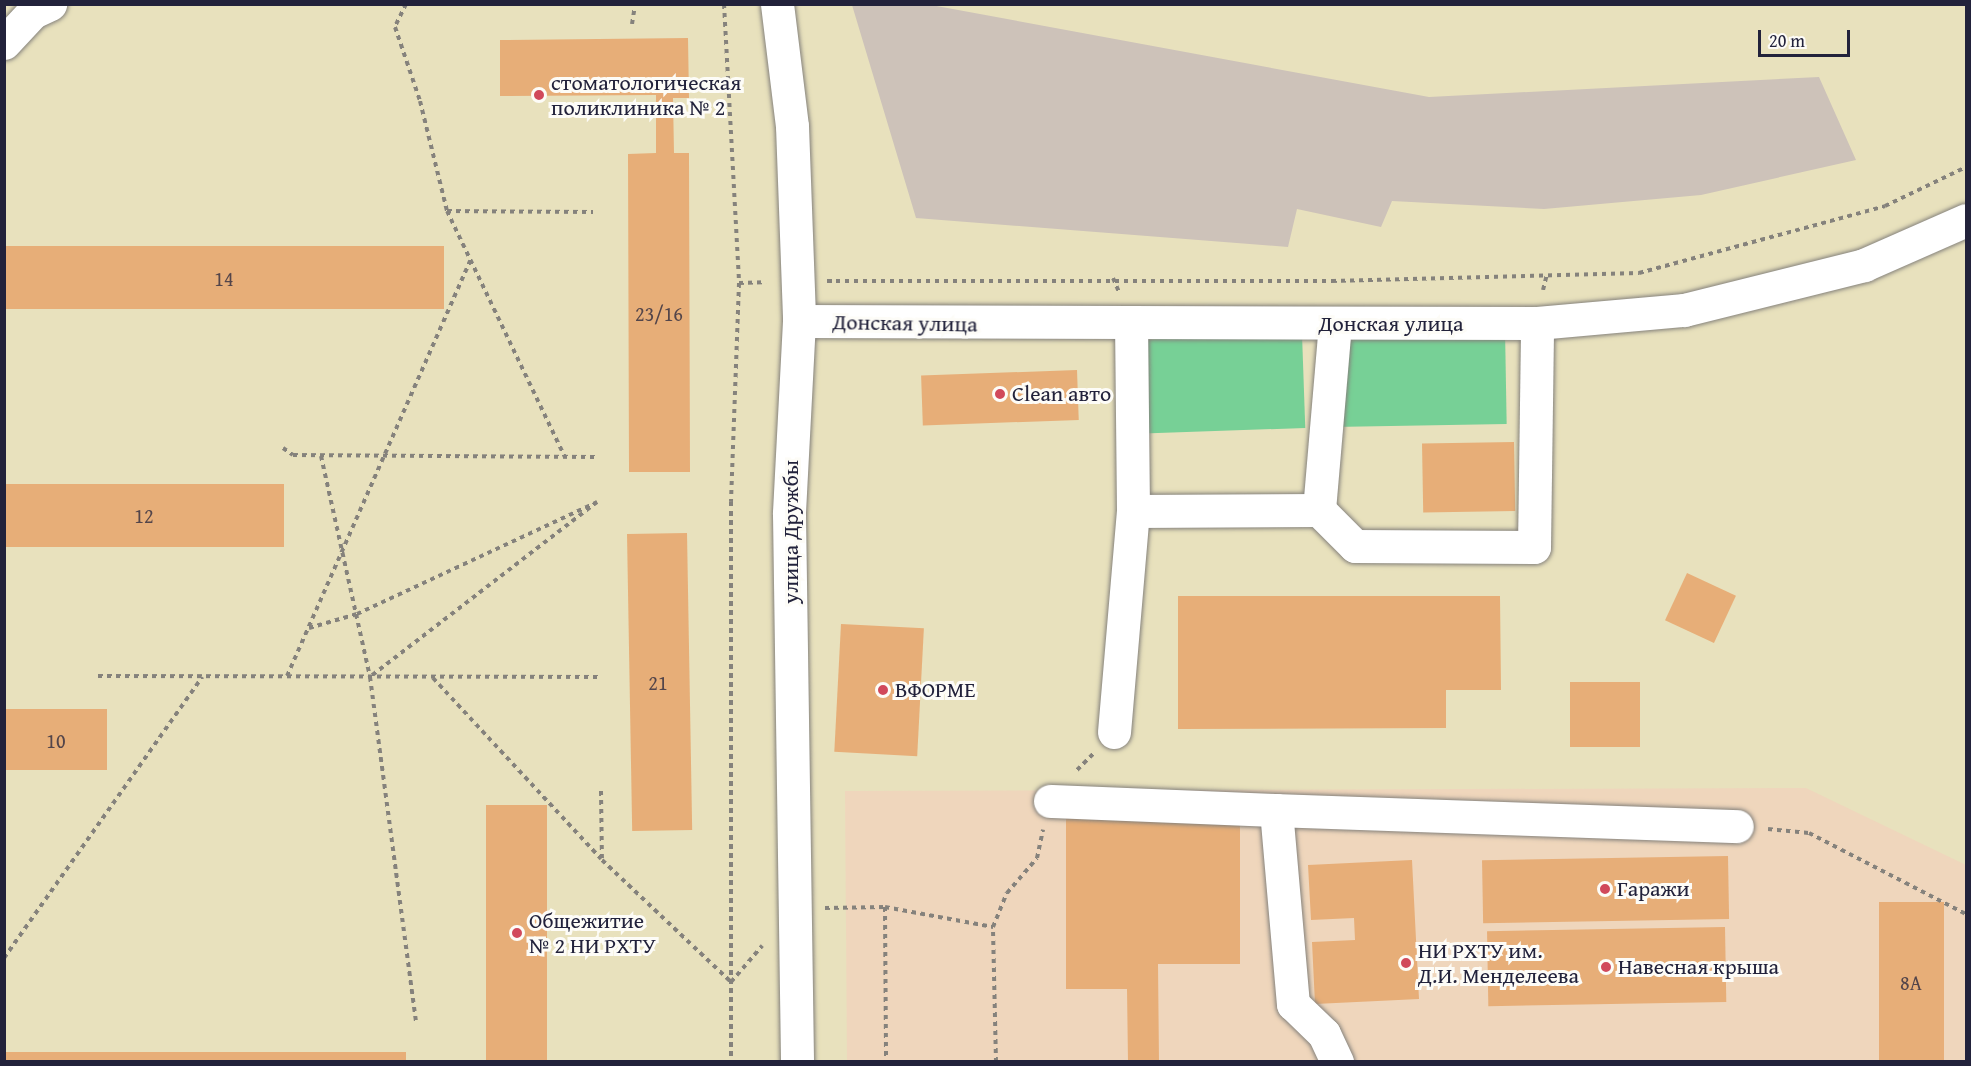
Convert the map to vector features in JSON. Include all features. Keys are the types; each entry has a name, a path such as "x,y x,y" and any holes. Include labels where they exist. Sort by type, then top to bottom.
{"street":[{"path":"4,43 33,12 50,4"},
{"name":"улица Дружбы","path":"777,4 791,115 799,321 789,514 797,1062"},
{"name":"Донская улица","path":"799,321 1131,326 1537,323 1695,307 1864,265 1966,220"},
{"path":"1133,510 1319,510 1355,546 1534,547 1537,323"},
{"path":"1319,510 1335,324"},
{"path":"1114,732 1133,510 1131,326"},
{"path":"1050,801 1737,826"},
{"path":"1276,810 1293,1004 1324,1034 1337,1062"}],"path":[{"path":"406,4 394,27 420,101 447,211 565,457"},
{"path":"632,24 635,4"},
{"path":"724,4 740,283 731,502 731,1062"},
{"path":"740,283 798,281 1332,281 1638,273 1885,206 1966,167"},
{"path":"447,211 593,212"},
{"path":"287,676 388,456 471,260"},
{"path":"283,448 293,455 321,456 596,457"},
{"path":"321,456 370,677 416,1024"},
{"path":"309,628 357,614 597,502 370,677"},
{"path":"98,676 599,678"},
{"path":"4,958 202,676"},
{"path":"432,677 602,860 731,982"},
{"path":"996,1062 993,927 1007,893 1037,858 1050,801 1075,772"},
{"path":"601,791 602,860"},
{"path":"1737,826 1809,833 1966,914"},
{"path":"731,982 795,909 885,907 993,927"},
{"path":"885,907 886,1062"}],"shaded area":[{"path":"852,5 931,5 1429,97 1819,77 1856,160 1701,195 1544,209 1392,201 1381,227 1297,209 1288,247 916,218"},
{"name":"НИ РХТУ им. Д.И. Менделеева","path":"1806,788 1966,865 1966,1061 847,1061 845,791"}],"green space":[{"path":"1505,329 1507,424 1333,427 1331,332"},
{"path":"1302,334 1305,428 1129,434 1126,340"}],"building":[{"path":"688,38 689,98 673,98 674,153 689,153 690,472 629,472 628,154 656,153 656,95 500,96 500,40"},
{"path":"4,246 444,246 444,309 4,309"},
{"name":"Сlean авто","path":"1077,370 1079,420 923,425 921,375"},
{"path":"1514,442 1515,511 1423,513 1422,444"},
{"path":"4,484 284,484 284,547 4,547"},
{"path":"687,533 692,830 632,831 627,534"},
{"path":"1687,573 1736,596 1714,643 1665,620"},
{"path":"1178,596 1500,596 1501,690 1446,690 1446,728 1178,729"},
{"name":"ВФОРМЕ","path":"841,624 924,628 917,756 834,752"},
{"path":"1570,682 1640,682 1640,747 1570,747"},
{"path":"4,709 107,709 107,770 4,770"},
{"name":"Общежитие № 2 НИ РХТУ","path":"486,805 547,805 547,1062 486,1062"},
{"path":"1240,813 1240,964 1158,964 1159,1062 1128,1062 1127,989 1066,989 1066,814"},
{"name":"Гаражи","path":"1728,856 1729,919 1483,923 1482,860"},
{"path":"1412,860 1419,999 1315,1004 1312,942 1355,940 1354,918 1311,920 1308,865"},
{"path":"1879,902 1944,902 1944,1062 1879,1062"},
{"name":"Навесная крыша","path":"1725,927 1726,1002 1488,1006 1487,931"},
{"path":"4,1052 406,1052 406,1062 4,1062"}],"place":[{"name":"стоматологическая поликлиника № 2","path":"539,95"},
{"name":"Сlean авто","path":"1000,394"},
{"name":"ВФОРМЕ","path":"883,690"},
{"name":"Гаражи","path":"1605,889"},
{"name":"Общежитие № 2 НИ РХТУ","path":"517,933"},
{"name":"НИ РХТУ им. Д.И. Менделеева","path":"1406,963"},
{"name":"Навесная крыша","path":"1606,967"}]}
